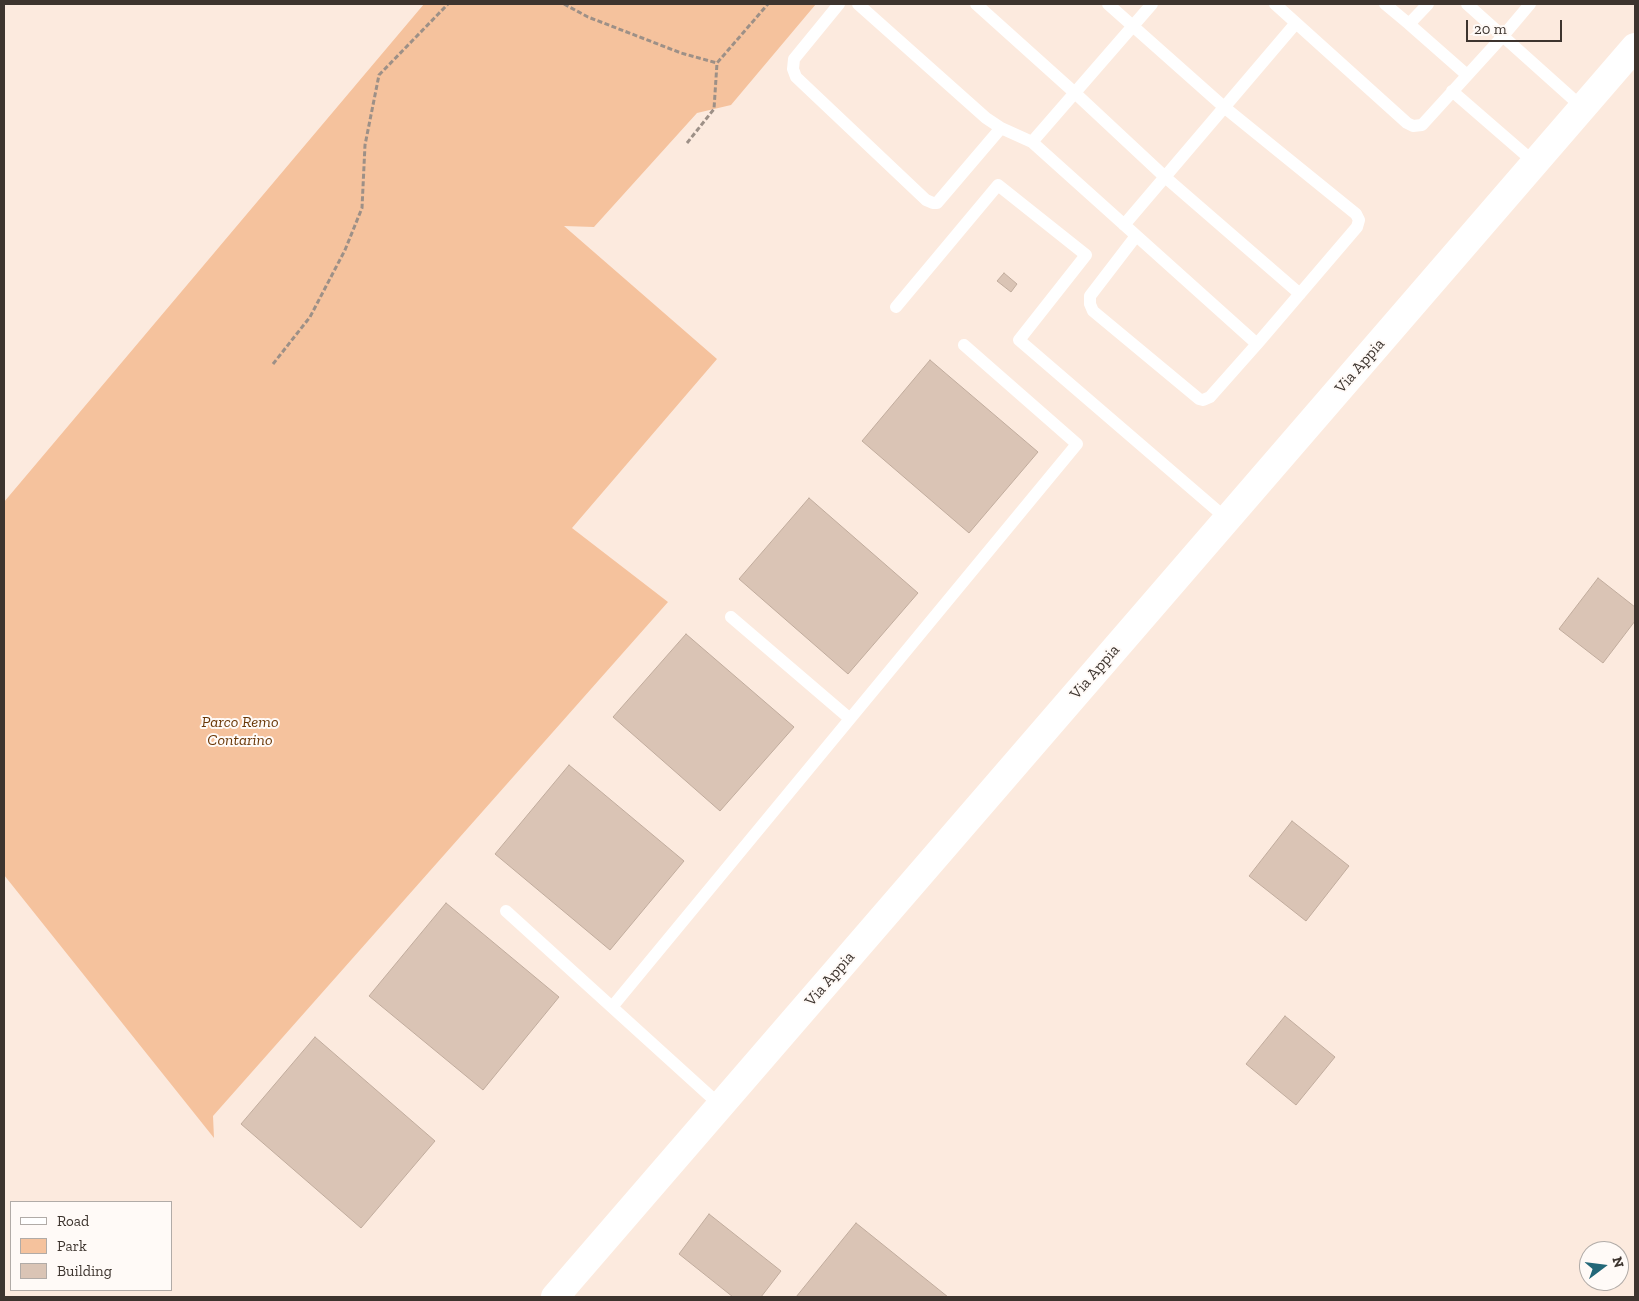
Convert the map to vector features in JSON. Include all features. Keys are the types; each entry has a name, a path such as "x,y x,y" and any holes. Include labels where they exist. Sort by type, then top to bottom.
{"street":[{"name":"Via Appia","path":"555,1297 1635,47"}],"lane":[{"path":"839,4 794,59 793,68 796,77 926,200 937,203 1001,128"},
{"path":"858,4 986,118 1001,128 1032,142 1257,344"},
{"path":"976,4 1165,177 1300,294"},
{"path":"1108,4 1224,107 1356,214 1359,220 1357,227 1257,344 1210,397 1203,400 1198,399 1093,311 1090,304 1090,296 1136,236"},
{"path":"1032,142 1152,4"},
{"path":"1275,4 1407,123 1413,126 1422,125 1530,4"},
{"path":"1385,4 1467,74"},
{"path":"1408,24 1428,4"},
{"path":"1466,4 1583,108"},
{"path":"1124,225 1296,23"},
{"path":"1452,91 1535,163"},
{"path":"896,307 998,184 1086,255 1019,340 1227,519"},
{"path":"612,1007 1077,444 964,345"},
{"path":"731,617 850,718"},
{"path":"506,911 721,1106"}],"path":[{"path":"273,364 310,317 345,250 362,208 366,145 380,74 448,4"},
{"path":"564,4 588,18 717,63"},
{"path":"686,143 714,109 717,63 768,4"}],"green space":[{"name":"Parco Remo Contarino","path":"424,4 816,4 731,105 697,113 594,227 564,226 717,359 572,528 668,602 213,1116 214,1138 4,875 4,502"}],"building":[{"path":"1004,273 1017,284 1011,292 997,281"},
{"path":"930,360 1038,452 969,533 862,441"},
{"path":"809,498 918,593 848,674 739,579"},
{"path":"1598,578 1635,607 1635,621 1603,663 1559,629"},
{"path":"686,634 794,727 720,811 613,717"},
{"path":"569,765 684,861 610,950 495,854"},
{"path":"1292,821 1349,866 1306,921 1249,876"},
{"path":"446,903 559,997 483,1090 369,996"},
{"path":"1285,1016 1335,1057 1296,1105 1246,1064"},
{"path":"315,1037 435,1141 361,1228 241,1124"},
{"path":"709,1214 781,1271 761,1297 733,1297 679,1254"},
{"path":"856,1223 948,1297 796,1297"}]}
